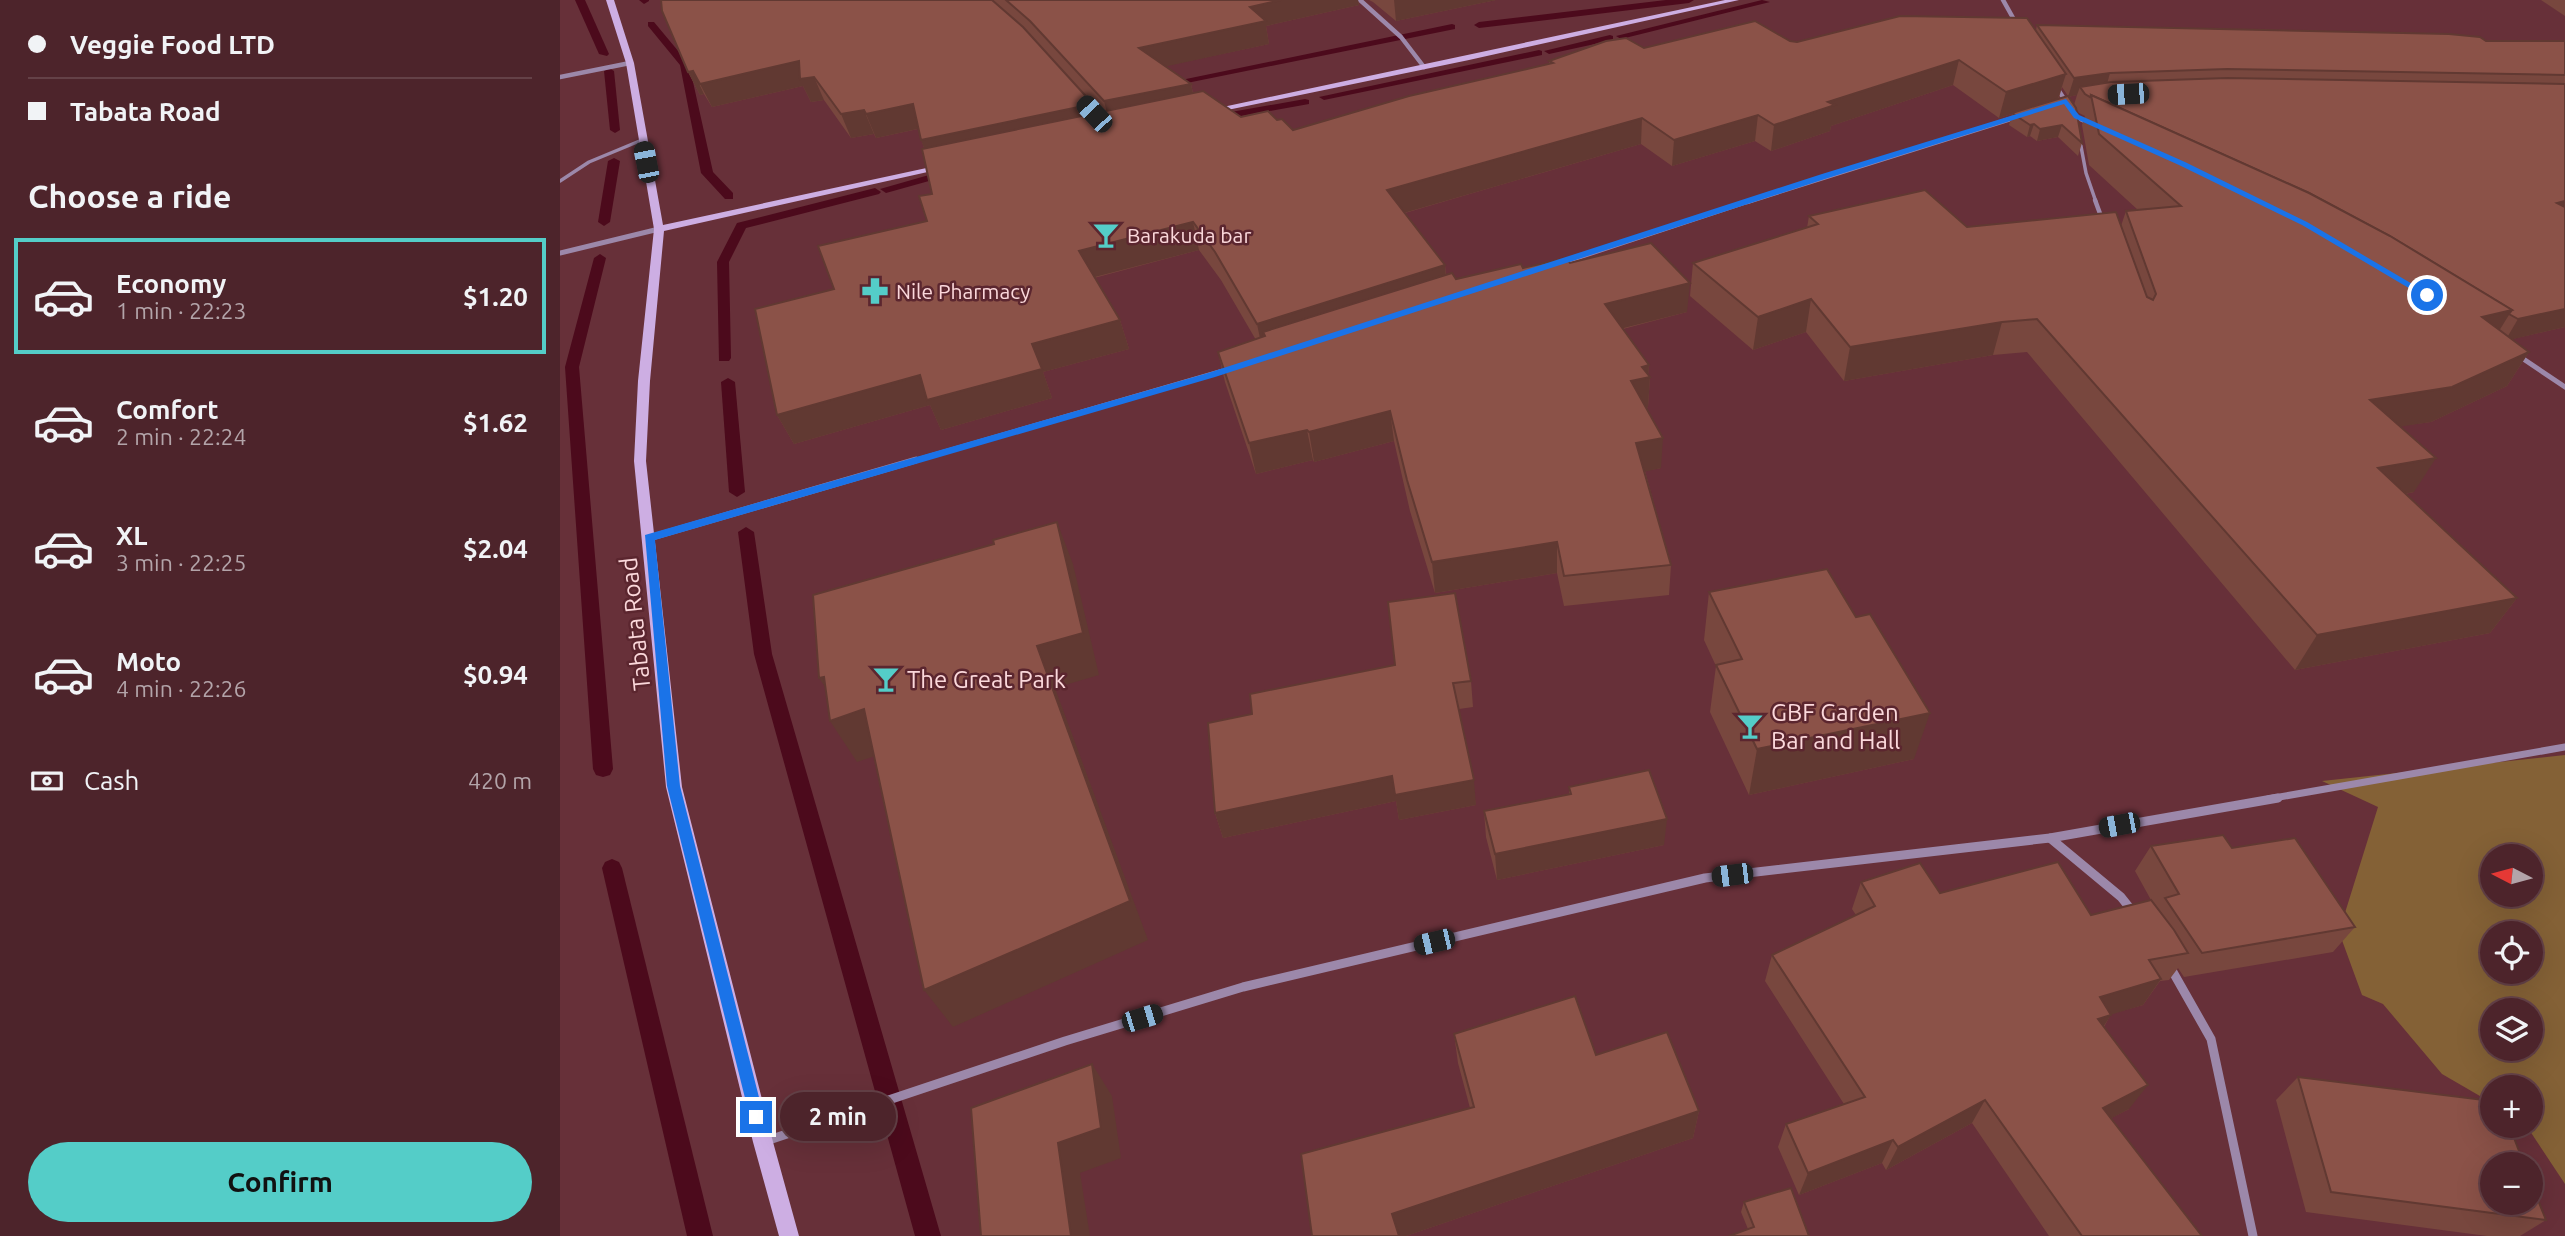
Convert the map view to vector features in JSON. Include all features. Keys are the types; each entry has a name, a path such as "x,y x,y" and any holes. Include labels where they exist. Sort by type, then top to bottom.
{"main road":[{"name":"Tabata Road","path":"610,0 630,63 659,229 644,381 640,461 674,786 789,1236"},
{"path":"1191,114 1735,0"},
{"path":"659,229 959,163"}],"street":[{"path":"1360,0 1401,37 1424,67"},
{"path":"2003,0 2022,34"},
{"path":"560,77 630,63"},
{"path":"2050,79 2076,117 2101,128"},
{"path":"2052,106 2079,100"},
{"path":"1555,265 1825,176 2025,114"},
{"path":"560,253 659,229"},
{"path":"2515,353 2565,387"},
{"path":"649,538 1237,367"},
{"path":"763,1142 1065,1041 1243,986 1705,878 2049,838 2565,747"},
{"path":"2049,838 2121,897 2138,919"},
{"path":"2162,953 2211,1039 2253,1236"}],"lane":[{"path":"2076,117 2078,128"},
{"path":"2080,139 2086,173 2104,225"},
{"path":"560,181 589,162 642,140"}],"shaded area":[{"path":"2565,755 2565,1184 2535,1138 2543,1138 2543,1075 2480,1075 2480,1096 2442,1074 2383,1004 2362,995 2339,932 2378,807 2322,781"}],"building":[{"path":"661,0 992,0 1023,27 1093,104 921,140 913,104 866,114 864,110 841,114 814,77 800,79 799,61 700,84 693,71 688,72 662,11"},
{"path":"1006,0 1281,0 1250,7 1266,21 1139,48 1191,84 1104,101 1030,21"},
{"path":"1900,16 2027,18 2066,74 2006,92 1959,60 1828,102 1835,105 1774,125 1758,115 1674,140 1642,118 1387,190 1445,265 1257,324 1215,252 1193,222 1079,251 1120,320 1032,344 1042,369 927,400 920,375 777,415 755,309 834,289 818,246 927,221 919,196 932,194 922,149 1203,91 1241,117 1268,111 1277,120 1282,119 1293,130 1409,96 1553,63 1549,61 1606,41 1626,38 1644,48 1755,21 1790,41 1797,42"},
{"path":"2037,25 2449,34 2480,37 2486,41 2565,41 2565,75 2227,69 2110,73 2074,78"},
{"path":"2227,78 2565,84 2565,201 2557,203 2565,207 2565,309 2518,319 2509,314 2512,310 2390,236 2309,193 2091,95 2090,97 2080,87 2111,82"},
{"path":"2091,95 2309,193 2390,236 2512,310 2482,317 2529,352 2452,387 2370,400 2436,458 2378,468 2517,598 2317,635 2037,319 2002,322 1850,347 1811,299 1758,317 1693,263 1818,224 1809,216 1925,190 1967,227 2116,212 2147,297 2153,300 2156,294 2126,211 2181,206 2099,134"},
{"path":"2068,96 2076,108 2082,143 2062,125 2040,129 2012,113"},
{"path":"1651,243 1690,283 1605,304 1649,365 1642,367 1650,377 1631,381 1663,438 1636,443 1671,565 1564,576 1557,542 1432,562 1407,480 1390,411 1309,432 1307,430 1249,443 1218,352 1265,336 1263,332 1452,273 1456,279 1521,264 1523,268 1566,258 1570,263"},
{"path":"1057,522 1083,633 1037,646 1130,901 924,990 864,709 830,721 824,677 819,678 813,595 994,544 993,540"},
{"path":"1827,569 1856,617 1870,614 1930,713 1757,749 1716,665 1742,659 1709,592"},
{"path":"1455,593 1471,681 1453,683 1474,780 1395,795 1392,776 1215,813 1208,723 1252,714 1250,694 1395,665 1388,602"},
{"path":"1649,770 1667,819 1495,854 1484,811 1571,794 1569,787"},
{"path":"2223,835 2232,848 2295,838 2355,927 2202,953 2165,898 2179,894 2151,846"},
{"path":"2058,862 2091,915 2151,900 2188,953 2149,960 2161,979 2100,997 2111,1015 2098,1019 2148,1085 2103,1108 2202,1236 2082,1236 1985,1100 1898,1147 1893,1140 1808,1173 1786,1124 1865,1097 1772,955 1875,906 1861,882 1920,863 1940,893"},
{"path":"1575,996 1596,1055 1667,1032 1699,1111 1392,1214 1399,1236 1312,1236 1301,1154 1474,1107 1454,1034"},
{"path":"1092,1064 1101,1128 1058,1143 1071,1236 981,1236 971,1108"},
{"path":"2298,1077 2480,1100 2480,1138 2514,1138 2519,1152 2480,1152 2480,1211 2331,1192"},
{"path":"1791,1188 1809,1236 1729,1236 1754,1227 1744,1202"},
{"path":"2543,1212 2546,1220 2508,1215 2543,1215"}],"waterway":[{"path":"580,0 604,54"},
{"path":"1479,25 1689,0"},
{"path":"1621,36 1765,2"},
{"path":"651,24 684,64"},
{"path":"1162,85 1452,27"},
{"path":"1549,51 1610,38"},
{"path":"1324,97 1539,53"},
{"path":"684,66 707,173 729,196"},
{"path":"609,71 615,130"},
{"path":"1214,118 1305,102"},
{"path":"604,222 614,161"},
{"path":"886,189 950,172"},
{"path":"724,358 723,262 741,226 875,192"},
{"path":"600,258 572,367 603,769"},
{"path":"728,382 737,492"},
{"path":"746,532 763,654 928,1236"},
{"path":"612,868 700,1236"}],"place":[{"name":"Barakuda bar","path":"1106,235"},
{"name":"Nile Pharmacy","path":"875,291"},
{"name":"The Great Park","path":"886,679"},
{"name":"GBF Garden Bar and Hall","path":"1750,726"}],"route":[{"path":"756,1117 674,786 649,538 1212,375 1825,176 2066,102 2076,117 2305,223 2427,295"}]}
